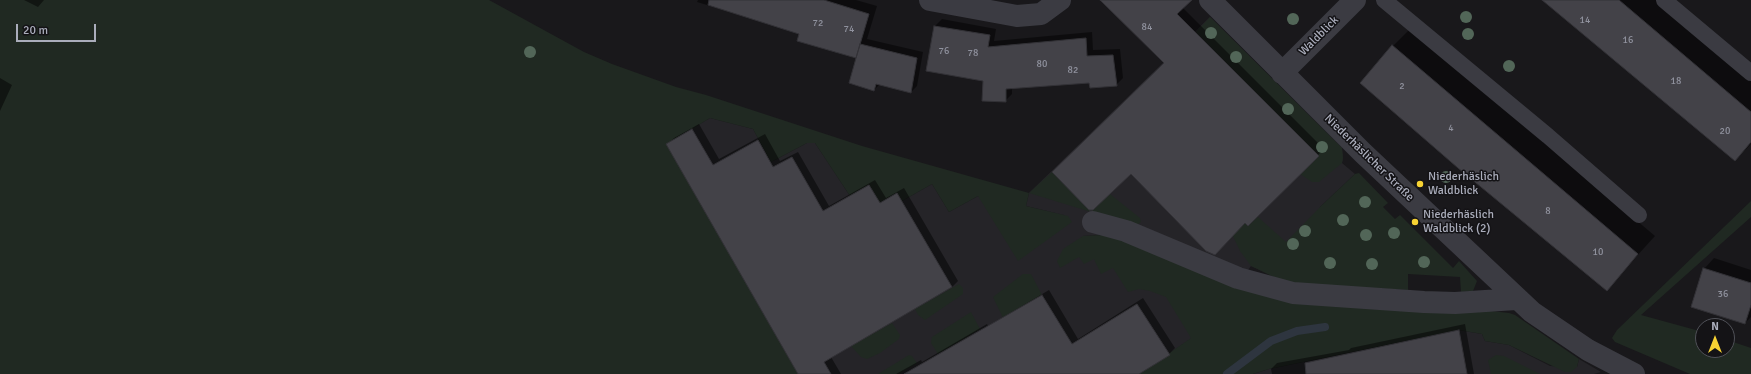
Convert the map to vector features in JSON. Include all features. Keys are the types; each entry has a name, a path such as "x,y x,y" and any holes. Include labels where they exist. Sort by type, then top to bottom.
{"street":[{"path":"930,0 1016,16 1041,14 1060,0"},
{"name":"Niederhäslicher Straße","path":"1210,0 1363,153 1516,299 1548,325 1588,350 1634,374"},
{"name":"Waldblick","path":"1282,73 1355,0"},
{"path":"1093,222 1133,234 1238,278 1294,293 1455,303 1516,299"}],"lane":[{"path":"1384,0 1548,136 1639,214"},
{"path":"1664,0 1751,73"}],"shaded area":[{"path":"0,0 489,0 584,52 612,64 676,87 706,95 862,146 1029,193 1026,206 1068,216 1072,222 1018,261 978,196 949,212 932,184 902,201 897,194 880,203 850,196 815,143 807,143 771,162 753,129 710,118 667,144 798,374 0,374"},
{"path":"1210,17 1342,148 1342,163 1355,174 1321,206 1271,275 1251,266 1239,283 1102,235 1083,236 1185,284 1192,338 1139,374 798,374 666,144 710,118 753,129 771,162 807,143 815,143 850,196 897,194 902,201 932,184 949,212 978,196 1068,216 1026,206 1029,193"},
{"path":"1210,17 1342,148 1342,163 1319,182 1312,182 1300,174 1319,156 1196,32"},
{"path":"1124,102 1248,226 1258,217 1286,242 1321,206 1355,174 1359,173 1388,203 1383,207 1395,219 1400,215 1453,268 1459,261 1477,281 1473,291 1461,292 1460,277 1408,274 1408,290 1296,284 1280,280 1251,266 1240,251 1233,236"},
{"path":"1052,172 1091,212 1029,193"},
{"path":"1110,194 1140,218 1141,222 1137,225 1091,212"},
{"path":"1751,201 1751,217 1641,315 1695,330 1695,358 1735,358 1735,343 1751,348 1751,374 1690,374 1615,342 1612,338 1617,330"},
{"path":"1102,235 1114,237 1239,283 1509,313 1515,315 1579,359 1577,367 1571,372 1565,372 1509,345 1485,341 1482,334 1459,330 1269,369 1253,374 1139,374 1191,338 1166,297 1150,291 1139,289 1128,292 1113,268 1101,274 1094,259 1084,264 1079,257 1060,268 1057,261 1063,249 1083,236"},
{"path":"1023,274 1031,274 1042,295 1003,318 993,297"},
{"path":"959,284 963,288 963,294 925,320 918,315 915,309"},
{"path":"971,312 980,329 938,354 931,343 932,337"},
{"path":"892,323 900,335 899,339 880,353 867,359 861,357 851,346"},
{"path":"1459,330 1482,334 1485,341 1509,345 1550,366 1577,367 1579,359 1601,372 1594,374 1253,374 1269,369"},
{"path":"909,355 912,356 917,363 899,374 878,374"},
{"path":"1496,355 1504,356 1540,374 1491,374 1488,360"}],"building":[{"path":"709,0 824,0 869,14 856,58 797,41 799,34 708,5"},
{"path":"1100,0 1192,0 1177,14 1319,156 1248,226 1245,223 1215,255 1206,251 1131,174 1093,210 1089,210 1052,172 1164,63"},
{"path":"1542,0 1619,0 1751,112 1751,142 1735,161"},
{"path":"934,26 990,35 988,47 1086,38 1087,56 1113,55 1117,86 1090,88 1089,83 1006,89 1006,102 982,101 983,81 926,71"},
{"path":"860,44 917,58 911,93 876,84 874,91 849,83"},
{"path":"1392,45 1638,254 1607,291 1458,168 1360,83"},
{"path":"692,129 713,165 758,140 773,167 792,157 823,211 869,185 880,203 897,193 952,287 824,362 831,374 798,374 666,144"},
{"path":"1703,268 1751,283 1751,305 1745,324 1735,321 1735,318 1726,318 1691,307"},
{"path":"1042,295 1072,344 1137,304 1170,355 1139,374 904,374"},
{"path":"1459,330 1467,374 1306,374 1305,363"}],"waterway":[{"path":"1227,374 1271,341 1297,331 1325,327"}],"place":[{"name":"Niederhäslich Waldblick","path":"1420,184"},
{"name":"Niederhäslich Waldblick (2)","path":"1415,222"}]}
